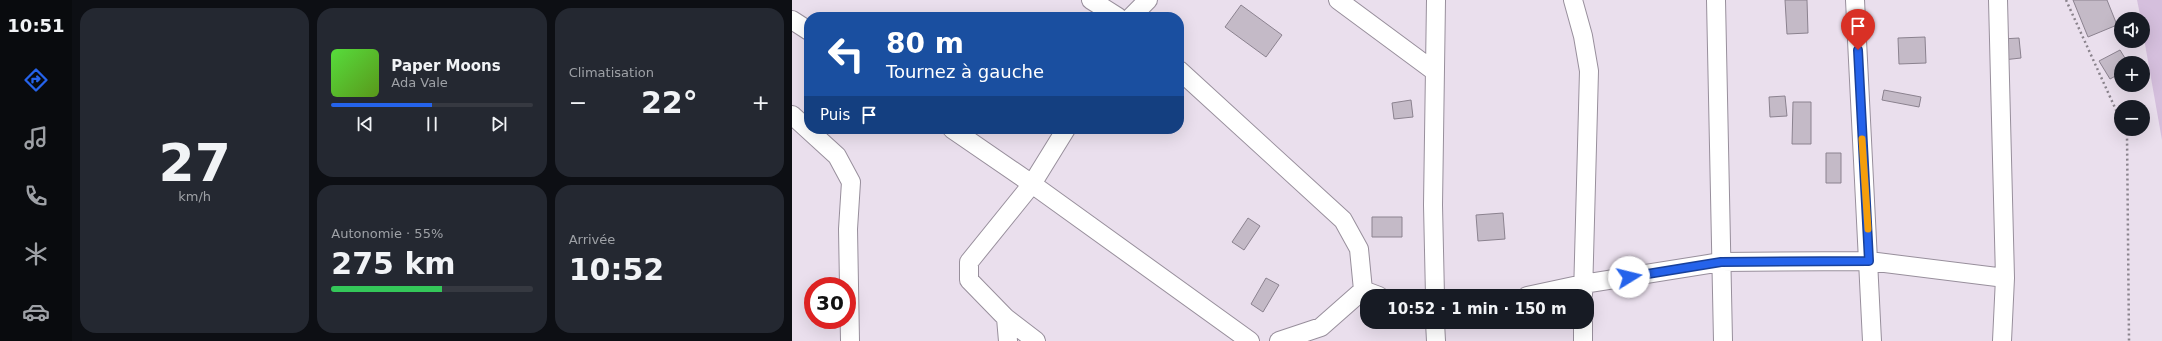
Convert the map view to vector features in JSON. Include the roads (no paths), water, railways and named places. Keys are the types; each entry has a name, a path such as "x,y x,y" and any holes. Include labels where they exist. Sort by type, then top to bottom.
{"street":[{"path":"1092,0 1110,12"},
{"path":"1136,12 1148,0"},
{"path":"1338,0 1434,71"},
{"path":"1435,289 1434,71 1436,0"},
{"path":"1573,0 1583,36 1589,71 1583,289"},
{"path":"1716,0 1723,341"},
{"path":"1855,0 1872,341"},
{"path":"1998,0 2005,278 2002,341"},
{"path":"792,20 804,28"},
{"path":"1184,80 1343,220 1359,249 1370,289"},
{"path":"792,115 804,126"},
{"path":"813,134 837,156 851,182 848,229 850,341"},
{"path":"959,134 1032,184 1250,341"},
{"path":"1036,341 1006,318 969,280 969,262 1032,184 1063,134"},
{"path":"1588,289 1721,262 1869,261 2005,278"},
{"path":"1279,341 1321,326 1360,300"},
{"path":"1006,318 1008,341"},
{"path":"1435,329 1436,341"},
{"path":"1583,329 1583,341"}]}
